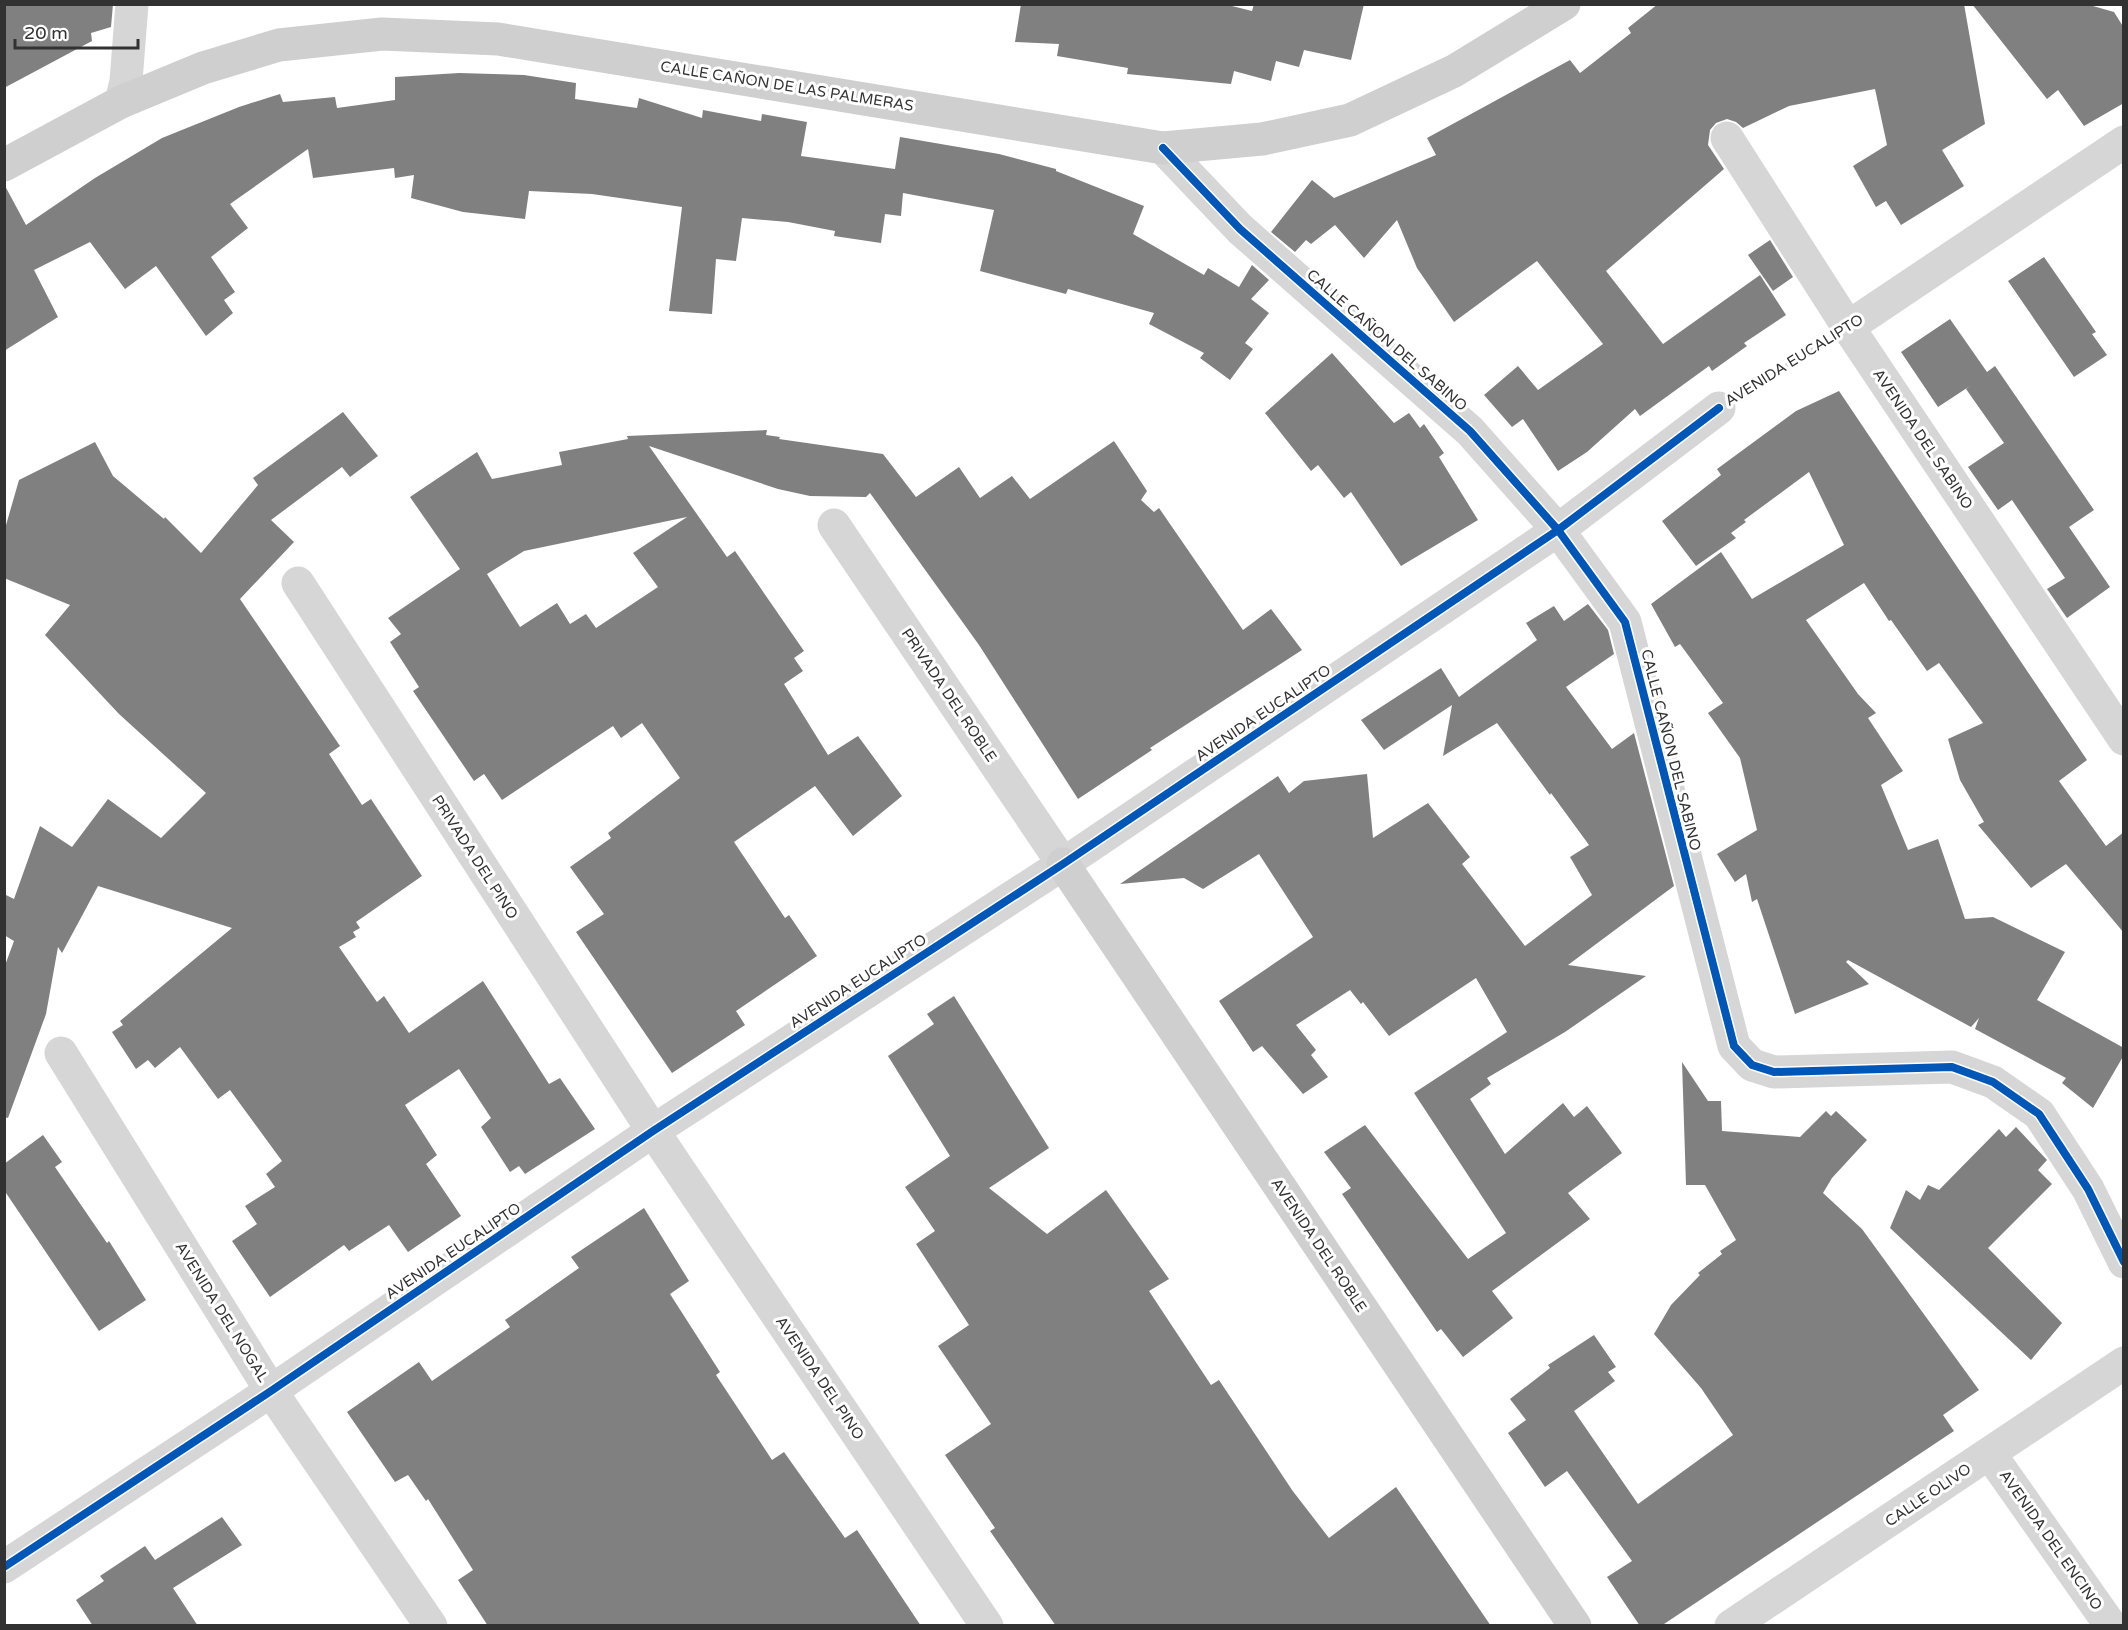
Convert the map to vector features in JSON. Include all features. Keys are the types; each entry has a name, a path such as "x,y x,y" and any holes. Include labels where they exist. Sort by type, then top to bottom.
{"main road":[{"name":"CALLE CAÑON DE LAS PALMERAS","path":"4,165 125,78 203,68 279,45 382,34 498,39 1162,148 1262,139 1350,120 1454,71 1564,4"},
{"name":"AVENIDA DEL ROBLE","path":"1063,864 1575,1626"}],"street":[{"path":"125,78 132,4"},
{"name":"AVENIDA DEL SABINO","path":"1727,138 1848,327 2124,739"},
{"name":"AVENIDA EUCALIPTO","path":"1848,327 2124,142"},
{"name":"CALLE CAÑON DEL SABINO","path":"1162,148 1240,229 1470,431 1558,530 1625,622 1734,1046 1752,1065 1774,1072 1952,1067 1993,1082 2039,1114 2088,1189 2124,1262"},
{"name":"AVENIDA EUCALIPTO","path":"4,1567 271,1391 652,1131 1063,864 1558,530 1719,408"},
{"name":"PRIVADA DEL ROBLE","path":"834,525 1063,864"},
{"name":"PRIVADA DEL PINO","path":"298,583 652,1131"},
{"name":"AVENIDA DEL NOGAL","path":"61,1053 271,1391 431,1626"},
{"name":"AVENIDA DEL PINO","path":"652,1131 987,1626"},
{"name":"CALLE OLIVO","path":"1731,1626 2124,1363"},
{"name":"AVENIDA DEL ENCINO","path":"1990,1454 2111,1626"}],"building":[{"path":"4,4 113,4 111,27 91,33 92,41 4,88"},
{"path":"1021,4 1224,4 1252,11 1254,4 1364,4 1351,60 1304,50 1299,67 1276,61 1271,81 1234,71 1231,84 1127,74 1128,68 1057,56 1059,44 1015,42"},
{"path":"1658,4 1964,4 1985,124 1942,150 1964,186 1901,225 1886,201 1876,207 1853,166 1887,145 1875,89 1789,106 1743,128 1727,119 1716,123 1710,130 1708,145 1724,169 1606,271 1663,344 1760,275 1786,315 1744,343 1747,346 1712,371 1709,366 1640,416 1635,409 1587,452 1558,471 1523,419 1512,427 1484,395 1518,366 1538,390 1603,344 1537,261 1454,322 1417,268 1397,220 1364,258 1335,225 1311,244 1306,240 1295,252 1271,232 1312,180 1334,198 1436,155 1427,138 1570,60 1580,73 1631,33 1628,28"},
{"path":"1972,4 2086,4 2114,12 2124,28 2124,103 2084,126 2058,90 2047,99"},
{"path":"459,73 524,75 576,83 575,99 637,108 639,98 702,118 703,110 761,121 762,114 807,122 801,156 895,169 900,137 999,154 1056,169 1056,171 1144,206 1133,234 1204,275 1208,268 1239,287 1252,265 1269,280 1251,299 1269,313 1245,343 1253,349 1230,380 1200,358 1204,353 1149,324 1154,313 1068,289 1066,294 980,271 994,210 903,193 901,216 885,214 881,243 834,236 835,231 788,222 742,218 736,261 716,259 712,314 669,311 682,207 592,194 529,191 525,219 463,212 411,198 414,175 395,178 394,168 313,178 308,149 230,204 248,228 211,257 235,292 224,300 233,313 206,336 156,266 125,289 90,242 34,270 58,317 4,351 4,184 26,225 95,178 162,138 239,107 280,94 283,102 335,97 337,108 395,100 395,77"},
{"path":"1770,240 1793,277 1773,291 1748,255"},
{"path":"2044,257 2096,332 2092,334 2107,355 2074,377 2008,281"},
{"path":"1950,319 1987,372 1995,366 2094,510 2069,527 2110,587 2067,618 2047,589 2065,578 2012,500 1998,510 1968,467 2004,443 1966,389 1970,386 1938,407 1901,352"},
{"path":"1332,353 1394,423 1409,413 1420,428 1424,424 1444,453 1439,457 1478,520 1401,566 1351,492 1344,498 1318,465 1311,471 1265,413"},
{"path":"1839,391 2087,760 2059,781 2106,846 2124,832 2124,933 2066,864 2031,888 1978,825 1984,822 1960,780 1948,739 1983,723 1939,663 1927,671 1864,583 1806,620 1858,694 1876,713 1868,718 1903,771 1881,785 1908,850 1938,839 1965,919 1993,917 2065,952 2037,1000 2124,1048 2124,1055 2093,1108 2062,1083 2066,1078 1975,1029 1979,1018 1971,1027 1848,960 1846,962 1869,984 1795,1014 1757,899 1752,902 1746,874 1735,882 1717,854 1757,830 1740,758 1708,713 1723,703 1680,644 1675,647 1651,604 1721,552 1752,599 1844,545 1809,472 1744,520 1746,522 1731,533 1736,538 1696,566 1662,521 1721,475 1717,469 1796,411"},
{"path":"343,412 378,456 350,477 342,467 271,520 294,542 240,599 340,746 329,754 362,805 371,799 422,876 356,922 360,928 353,932 356,937 339,947 377,1002 384,996 409,1033 483,981 549,1084 560,1078 595,1129 525,1174 519,1166 510,1172 481,1127 491,1118 459,1069 405,1105 437,1155 426,1164 461,1216 408,1252 389,1225 349,1251 344,1245 270,1297 232,1241 257,1224 245,1206 275,1187 266,1174 282,1161 230,1090 218,1099 180,1047 155,1068 148,1060 136,1069 112,1032 123,1025 120,1021 232,928 98,886 62,953 58,947 46,1014 8,1118 4,1117 4,968 14,941 4,935 4,894 14,899 40,826 72,847 108,799 161,838 206,793 119,714 45,635 70,605 4,578 4,532 19,480 95,442 113,476 164,519 165,517 201,553 258,485 253,478"},
{"path":"767,430 766,435 780,437 779,439 883,454 916,497 959,467 980,498 1012,476 1030,499 1114,441 1147,491 1141,500 1154,512 1159,508 1243,630 1271,609 1302,650 1150,748 1152,750 1078,799 979,645 870,493 866,497 810,496 778,489 649,446 727,557 735,551 804,651 794,658 803,671 784,684 828,755 858,736 902,796 853,836 815,786 734,842 785,918 789,915 817,956 736,1011 745,1025 672,1073 576,932 604,914 570,867 611,838 608,833 680,778 642,723 621,738 613,726 502,800 484,774 474,781 413,691 419,687 390,642 401,634 388,618 460,569 410,497 477,452 492,479 562,465 559,452 628,439 627,436","holes":["687,517 633,553 658,587 596,628 586,614 570,624 557,603 520,627 487,574 524,551"]},
{"path":"1588,604 1608,630 1614,654 1566,687 1612,749 1634,733 1674,886 1568,965 1646,976 1565,1032 1487,1078 1491,1084 1470,1099 1505,1154 1563,1103 1574,1117 1587,1106 1622,1153 1568,1193 1590,1219 1492,1291 1513,1318 1463,1357 1441,1329 1437,1332 1342,1194 1351,1188 1324,1152 1365,1125 1468,1259 1506,1233 1414,1093 1507,1032 1476,978 1389,1036 1363,1002 1361,1004 1350,990 1296,1025 1316,1050 1311,1055 1328,1077 1303,1094 1262,1046 1253,1052 1219,1001 1313,937 1259,854 1203,889 1184,878 1120,884 1278,776 1289,793 1304,781 1367,774 1373,838 1428,803 1470,857 1462,864 1525,946 1592,895 1570,857 1589,845 1497,723 1443,756 1452,705 1384,750 1361,720 1441,668 1459,697 1537,640 1526,623 1554,606 1564,621"},
{"path":"954,996 1049,1148 989,1188 1047,1234 1106,1190 1169,1279 1149,1291 1211,1385 1219,1380 1292,1490 1329,1538 1396,1487 1491,1626 1056,1626 990,1531 995,1528 945,1455 991,1424 938,1346 969,1325 916,1244 935,1231 905,1187 950,1156 888,1056 934,1024 927,1014"},
{"path":"1682,1062 1708,1101 1721,1101 1722,1131 1800,1137 1826,1111 1831,1116 1836,1111 1867,1140 1832,1178 1823,1193 1862,1229 1979,1390 1943,1415 1954,1431 1661,1626 1640,1626 1607,1577 1632,1561 1567,1471 1545,1487 1508,1433 1526,1420 1510,1399 1550,1368 1548,1365 1594,1335 1616,1367 1608,1372 1615,1381 1574,1411 1638,1504 1733,1435 1701,1388 1654,1334 1671,1305 1700,1275 1698,1273 1722,1254 1720,1251 1736,1240 1705,1185 1686,1185"},
{"path":"2016,1127 2047,1160 2038,1170 2052,1184 1988,1248 2062,1323 2031,1360 1890,1228 1906,1190 1920,1200 1928,1185 1939,1190 1999,1129 2006,1137"},
{"path":"43,1135 62,1162 55,1167 107,1243 109,1241 146,1300 99,1331 4,1190 4,1164"},
{"path":"644,1208 689,1281 670,1294 720,1372 716,1375 772,1460 784,1452 845,1538 857,1530 921,1626 488,1626 458,1580 473,1570 428,1499 426,1501 408,1475 395,1482 347,1412 419,1362 432,1381 510,1327 505,1320 579,1268 571,1257"},
{"path":"222,1517 242,1545 173,1588 198,1626 93,1626 76,1600 104,1581 100,1576 145,1546 155,1560"}],"cycle path":[{"path":"1163,148 1240,229 1470,431 1558,530 1625,622 1734,1046 1752,1065 1774,1072 1952,1067 1993,1082 2039,1114 2088,1189 2124,1262"},
{"path":"4,1567 271,1391 653,1131 1063,864 1558,530 1719,408"}]}
